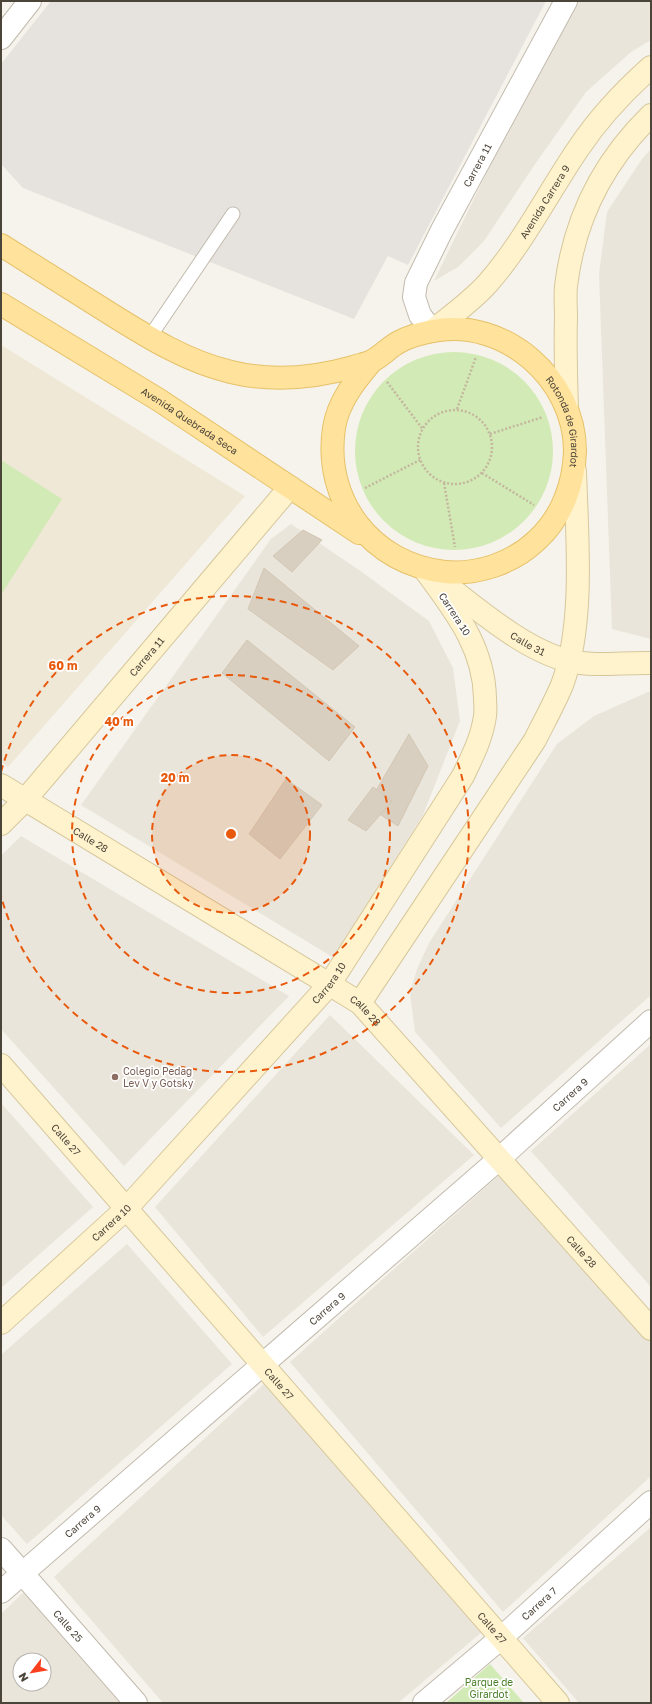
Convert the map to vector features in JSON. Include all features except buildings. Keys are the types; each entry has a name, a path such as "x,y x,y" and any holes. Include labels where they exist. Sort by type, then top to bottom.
{"main road":[{"path":"1,245 149,338 180,355 210,367 254,376 294,378 327,374 370,362"},
{"name":"Avenida Quebrada Seca","path":"1,304 159,400 374,543"},
{"name":"Rotonda de Girardot","path":"459,329 484,333 520,349 548,375 567,409 575,438 574,468 568,494 556,518 537,540 514,557 488,568 460,573 425,570 398,559 374,543 356,523 342,499 333,463 334,426 348,391 370,362 400,342 432,331 459,329"}],"street":[{"path":"1,38 30,1"},
{"name":"Carrera 11","path":"432,331 420,315 414,297 416,283 442,230 566,1"},
{"name":"Avenida Carrera 9","path":"432,331 462,308 488,283 518,242 579,147 615,102 651,67"},
{"path":"567,409 565,349 566,288 572,251 582,216 601,178 623,146 651,115"},
{"path":"360,1003 535,740 553,706 562,684 569,661 576,611 577,542 574,468"},
{"name":"Carrera 11","path":"1,824 25,800 290,488"},
{"name":"Calle 31","path":"425,570 504,629 541,651 569,661 608,664 651,663"},
{"name":"Carrera 10","path":"1,1323 126,1209 329,985 463,776 476,748 485,716 485,685 479,658 466,629 425,570"},
{"name":"Calle 28","path":"1,785 360,1003 651,1329"},
{"name":"Carrera 9","path":"1,1592 498,1158 651,1021"},
{"name":"Calle 27","path":"1,1065 558,1703"},
{"name":"Carrera 7","path":"424,1703 501,1638 651,1502"},
{"name":"Calle 25","path":"1,1550 136,1703"}],"lane":[{"path":"149,338 233,214"}],"path":[{"path":"457,409 484,333"},
{"path":"370,362 422,428"},
{"path":"457,409 470,413 482,421 490,434 492,447 489,461 482,473 471,480 458,484 444,483 430,474 420,460 417,444 422,428 437,414 457,409"},
{"path":"490,434 567,409"},
{"path":"342,499 420,460"},
{"path":"482,473 556,518"},
{"path":"444,483 460,573"}],"shaded area":[{"path":"51,1 546,1 408,265 388,256 354,319 23,188 1,164 1,64"},
{"path":"578,1 651,1 651,40 631,52 586,92 533,167 484,241 458,267 434,281 507,131"},
{"path":"651,149 651,639 612,629 599,274 607,212 642,159"},
{"path":"1,345 245,496 8,767 1,762"},
{"path":"291,524 359,570 429,621 453,668 460,721 423,815 334,958 81,805 271,539"},
{"path":"651,692 651,995 501,1128 415,1032 410,993 417,969 429,943 557,744 594,716"},
{"path":"21,836 289,996 124,1166 1,1029 1,856"},
{"path":"330,1015 474,1155 263,1337 155,1207"},
{"path":"651,1044 651,1287 531,1151"},
{"path":"1,1103 93,1207 1,1288"},
{"path":"506,1169 651,1339 651,1476 503,1612 290,1362"},
{"path":"127,1244 232,1364 27,1544 1,1515 1,1355"},
{"path":"266,1382 483,1631 398,1703 163,1703 54,1577"},
{"path":"651,1527 651,1703 579,1703 523,1638"},
{"path":"28,1588 120,1703 1,1703 1,1614"}],"green space":[{"path":"444,352 464,352 473,353 501,363 517,374 531,388 542,404 546,413 552,432 552,470 542,498 531,514 517,528 501,539 483,546 464,550 444,550 435,549 407,539 391,528 377,514 366,498 359,480 355,461 355,441 356,432 366,404 377,388 391,374 407,363 425,356"},
{"path":"1,460 62,499 1,595"},
{"name":"Parque de Girardot","path":"490,1664 524,1703 446,1703"}],"place":[{"name":"Colegio Pedag Lev V y Gotsky","path":"115,1077"}]}
